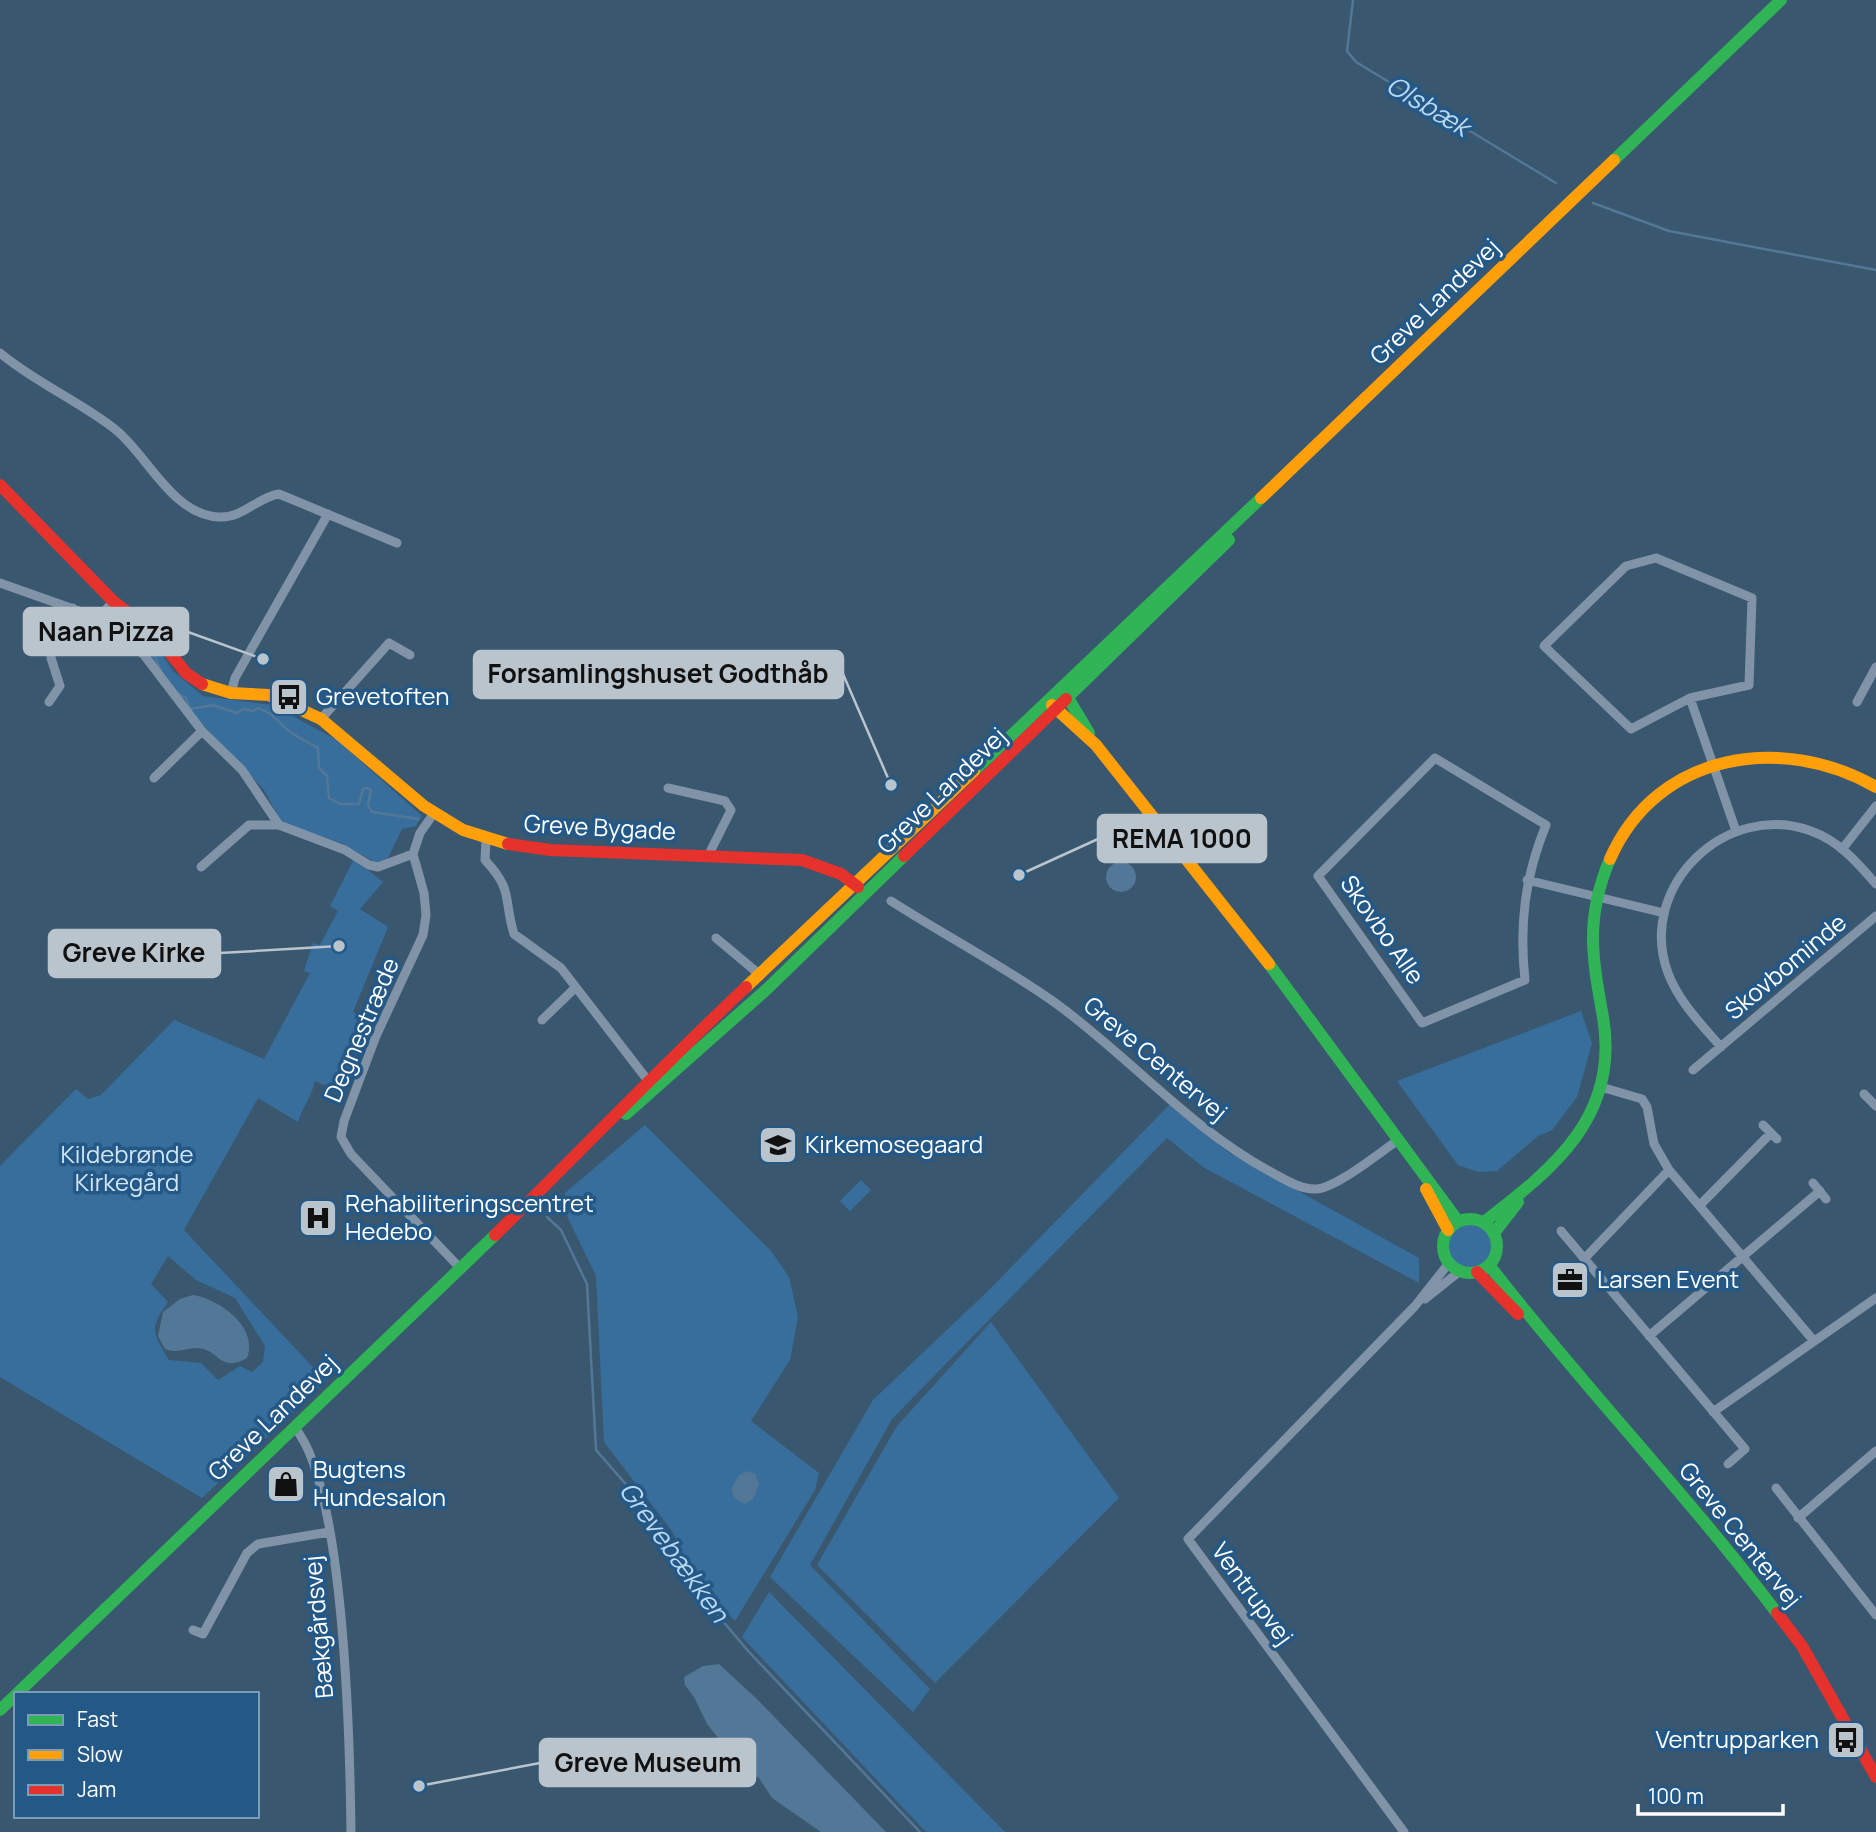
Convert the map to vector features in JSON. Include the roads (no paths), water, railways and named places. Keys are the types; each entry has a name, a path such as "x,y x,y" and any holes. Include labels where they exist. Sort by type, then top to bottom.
{"street":[{"name":"Greve Landevej","path":"18,1692 568,1164 581,1156 852,883 1065,694 1330,433 1781,0"},
{"path":"0,352 27,375 114,429 173,494 199,513 222,517 234,515 279,494 397,544"},
{"name":"Greve Bygade","path":"0,485 113,601 155,634 186,673 212,689 269,695 321,719 434,813 486,839 550,850 709,854 811,861 841,874 866,894"},
{"path":"231,693 235,678 328,514"},
{"path":"1657,558 1752,598 1749,685 1690,698 1631,729 1544,646 1626,566 1657,558"},
{"path":"0,583 99,618 144,655 202,731 242,770 279,825"},
{"path":"99,618 113,601"},
{"path":"50,702 60,686 51,658 52,645 73,608"},
{"path":"321,719 389,643 410,655"},
{"path":"1857,702 1876,667"},
{"path":"1065,694 1096,745 1244,930 1458,1221"},
{"path":"1690,698 1736,831"},
{"name":"Greve Landevej","path":"651,1084 767,989 866,894 1053,705"},
{"path":"1053,705 1096,745"},
{"path":"155,778 202,731"},
{"path":"1494,1233 1529,1188 1574,1142 1594,1107 1601,1087 1607,1035 1591,938 1596,897 1614,849 1637,815 1677,783 1713,765 1743,757 1803,757 1832,765 1876,787"},
{"name":"Skovbo Alle","path":"1435,758 1546,825 1527,880 1522,925 1525,980 1422,1023 1318,876 1435,758"},
{"path":"668,788 725,801 731,810 709,854"},
{"path":"1843,848 1876,806"},
{"path":"201,867 249,825 279,825 345,850 378,867 412,854 420,833 434,813"},
{"name":"Skovbominde","path":"1721,1047 1686,1005 1667,971 1662,942 1664,913 1677,881 1697,854 1736,831 1773,824 1792,826 1827,838 1843,848 1876,884"},
{"path":"486,839 485,860 503,879 507,889 514,934 561,968 651,1084"},
{"name":"Degnestræde","path":"412,854 424,893 426,915 423,935 376,1036 341,1137 351,1154 460,1268"},
{"path":"1527,880 1664,913"},
{"name":"Greve Centervej","path":"891,901 1052,1000 1100,1037 1201,1128 1237,1154 1301,1188 1319,1190 1332,1184 1397,1141"},
{"name":"Skovbominde","path":"1693,1069 1876,916"},
{"path":"716,938 759,974"},
{"path":"542,1020 575,988"},
{"path":"1601,1087 1642,1099 1647,1107 1654,1144 1669,1170 1814,1341"},
{"path":"1864,1094 1876,1107"},
{"path":"1700,1205 1770,1132"},
{"path":"1410,1158 1448,1230"},
{"path":"1584,1259 1669,1170"},
{"path":"1649,1336 1743,1256 1823,1195 1813,1183"},
{"path":"1484,1222 1529,1188"},
{"path":"1476,1219 1484,1222 1494,1233 1497,1250 1489,1265 1477,1272 1461,1272 1449,1263 1443,1247 1448,1230 1458,1221 1476,1219"},
{"path":"1561,1231 1745,1449 1728,1464"},
{"name":"Ventrupvej","path":"1404,1832 1188,1539 1415,1306 1449,1263"},
{"name":"Greve Centervej","path":"1489,1265 1545,1336"},
{"name":"Ventrupvej","path":"1415,1306 1461,1272"},
{"name":"Greve Centervej","path":"1477,1272 1545,1336 1592,1387 1770,1604 1802,1646 1876,1777"},
{"path":"1713,1412 1876,1298"},
{"name":"Bækgårdsvej","path":"294,1427 311,1453 329,1532 344,1681 351,1832"},
{"path":"1798,1518 1876,1451"},
{"path":"1776,1488 1876,1615"},
{"path":"193,1630 203,1634 247,1553 258,1544 329,1532"}],"waterway":[{"name":"Olsbæk","path":"1353,0 1347,51 1356,62 1556,183"},
{"name":"Olsbæk","path":"1593,203 1669,231 1876,270"},
{"path":"120,622 149,643 161,671"},
{"path":"177,693 186,698 190,709 213,705 237,713 243,709 263,710 292,733 318,748 319,768 327,776 329,798 340,804 359,804 363,789 367,788 371,790 368,805 372,812 418,819"},
{"name":"Grevebækken","path":"547,1217 561,1230 587,1284 596,1450 658,1521 693,1586 749,1652 920,1832"}],"place":[{"name":"Naan Pizza","path":"263,659"},
{"name":"Grevetoften","path":"289,697"},
{"name":"Forsamlingshuset Godthåb","path":"891,785"},
{"name":"REMA 1000","path":"1019,875"},
{"name":"Greve Kirke","path":"339,946"},
{"name":"Kirkemosegaard","path":"778,1145"},
{"name":"Rehabiliteringscentret Hedebo","path":"318,1218"},
{"name":"Larsen Event","path":"1570,1280"},
{"name":"Bugtens Hundesalon","path":"286,1484"},
{"name":"Ventrupparken","path":"1846,1740"},
{"name":"Greve Museum","path":"419,1786"}],"park label":[{"name":"Kildebrønde Kirkegård","path":"127,1169"}]}
